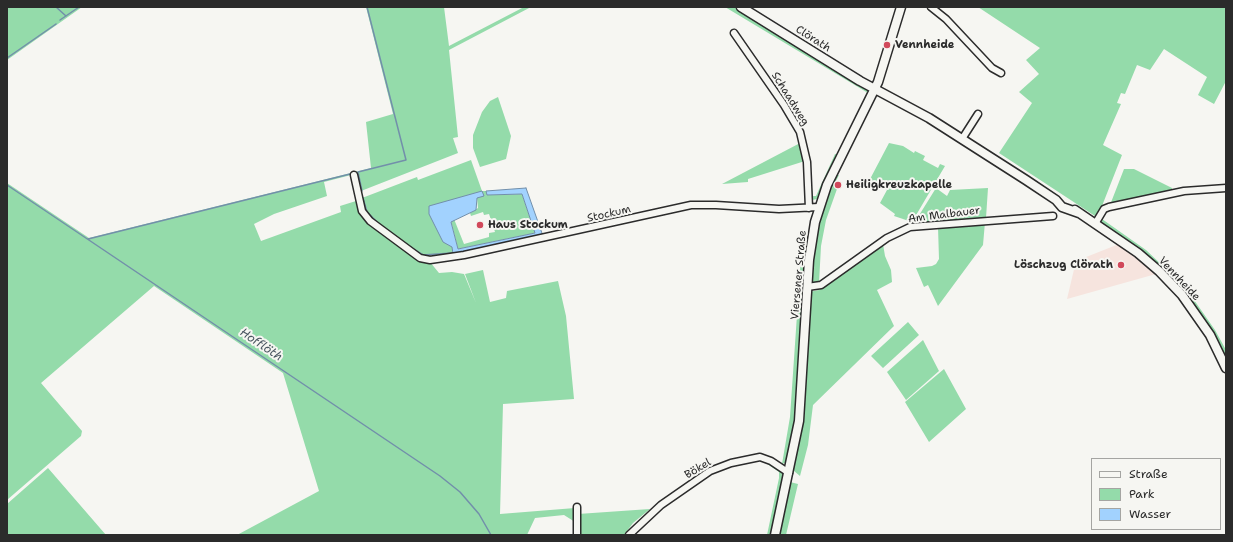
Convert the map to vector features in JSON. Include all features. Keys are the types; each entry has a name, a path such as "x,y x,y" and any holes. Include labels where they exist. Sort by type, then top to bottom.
{"main road":[{"name":"Clörath","path":"741,7 875,89"},
{"name":"Viersener Straße","path":"775,535 789,473 800,406 807,287 811,248 819,207 834,170 875,89 902,7"},
{"name":"Vennheide","path":"875,89 923,114 1056,200 1062,207 1078,213 1138,253 1159,271 1182,295 1210,335 1226,368"}],"street":[{"path":"931,7 944,17 992,68 1001,73"},
{"name":"Schaadweg","path":"734,33 784,105 800,132 807,162 809,208"},
{"path":"962,139 978,114"},
{"name":"Stockum","path":"354,175 362,210 370,221 420,258 430,260 480,252 691,205 779,209 819,207"},
{"path":"1095,224 1104,209 1109,207 1184,191 1226,188"},
{"name":"Am Malbauer","path":"807,287 821,285 887,238 910,227 1053,216"},
{"name":"Bökel","path":"629,535 661,505 710,471 731,463 760,457 771,461 789,473"},
{"path":"577,507 577,535"}],"shaded area":[{"path":"1119,244 1156,274 1067,299 1076,261"}],"green space":[{"path":"7,7 82,7 7,60"},
{"path":"366,7 444,7 449,46 524,7 531,7 449,50 458,137 453,138 458,153 361,191 357,174 355,172 371,168 366,122 393,114"},
{"path":"725,7 736,7 866,88 868,93"},
{"path":"978,7 1226,7 1226,81 1214,104 1198,95 1207,77 1164,49 1150,70 1137,65 1125,94 1121,93 1117,103 1121,104 1103,145 1122,155 1102,206 1095,216 999,153 1032,103 1019,92 1039,74 1026,60 1040,48"},
{"path":"498,97 511,136 506,159 480,167 473,148 473,135 482,112 490,101"},
{"path":"802,142 805,161 748,179 748,182 722,184"},
{"path":"889,143 903,146 914,153 915,151 925,156 923,160 938,168 940,164 945,166 912,222 894,216 895,214 880,203 887,190 869,181"},
{"path":"835,154 838,154 817,199 812,200 810,188 812,188 813,196 816,196"},
{"path":"471,160 482,191 486,191 487,195 522,194 535,233 458,249 451,221 454,219 464,244 489,237 489,233 495,232 489,214 484,215 483,212 471,216 470,213 478,208 477,198 429,206 452,247 453,254 423,256 372,220 366,212 362,198 417,177 418,180"},
{"path":"1124,169 1134,169 1172,188 1172,192 1110,205"},
{"path":"351,173 351,175 324,182 327,196 274,214 254,224 261,241 341,212 340,206 356,201 360,214 369,224 414,258 420,261 430,262 439,273 452,272 464,274 476,303 465,274 483,270 490,302 506,298 507,291 558,281 566,316 574,399 503,404 500,514 575,508 575,522 564,515 535,518 527,535 237,535 319,491 283,373 154,286 41,383 82,431 81,436 7,500 7,183 89,238"},
{"path":"835,175 839,175 834,185 837,189 826,220 821,246 819,283 810,282 816,229 823,204"},
{"path":"936,188 947,196 950,190 988,188 986,218 913,225"},
{"path":"1102,219 1146,250 1185,287 1215,330 1226,350 1226,362 1194,306 1101,224"},
{"path":"985,222 983,245 938,306 928,285 924,287 916,268 932,266 936,264 939,259 938,227"},
{"path":"802,242 805,242 804,290 796,423 789,461 782,464 790,417"},
{"path":"883,244 885,256 891,270 892,282 877,290 894,326 813,405 808,445 800,476 794,471 794,463 809,292 819,290"},
{"path":"908,322 919,335 883,368 871,356"},
{"path":"923,340 939,371 906,400 887,372"},
{"path":"944,369 966,409 929,442 905,402"},
{"path":"763,461 780,470 785,479 773,535 767,535 779,472"},
{"path":"48,468 106,535 7,535 7,504"},
{"path":"790,482 798,484 786,535 779,535"},
{"path":"650,509 633,523 624,535 578,535 578,514"}],"water":[{"path":"526,188 543,236 453,254 452,247 443,242 429,214 429,206 482,191 484,196 477,198 476,210 451,222 458,249 535,233 522,194 487,195 486,191"}],"waterway":[{"path":"56,7 66,16"},
{"path":"60,20 79,7"},
{"path":"362,191 358,172 406,160 367,7"},
{"path":"7,58 56,24"},
{"path":"88,239 350,174"},
{"name":"Hofflöth","path":"7,185 440,476 460,492 479,514 491,535"},
{"path":"363,198 367,212 377,222"},
{"path":"407,245 423,255 452,253"}],"place":[{"name":"Vennheide","path":"887,45"},
{"name":"Heiligkreuzkapelle","path":"838,185"},
{"name":"Haus Stockum","path":"480,225"},
{"name":"Löschzug Clörath","path":"1121,265"}]}
